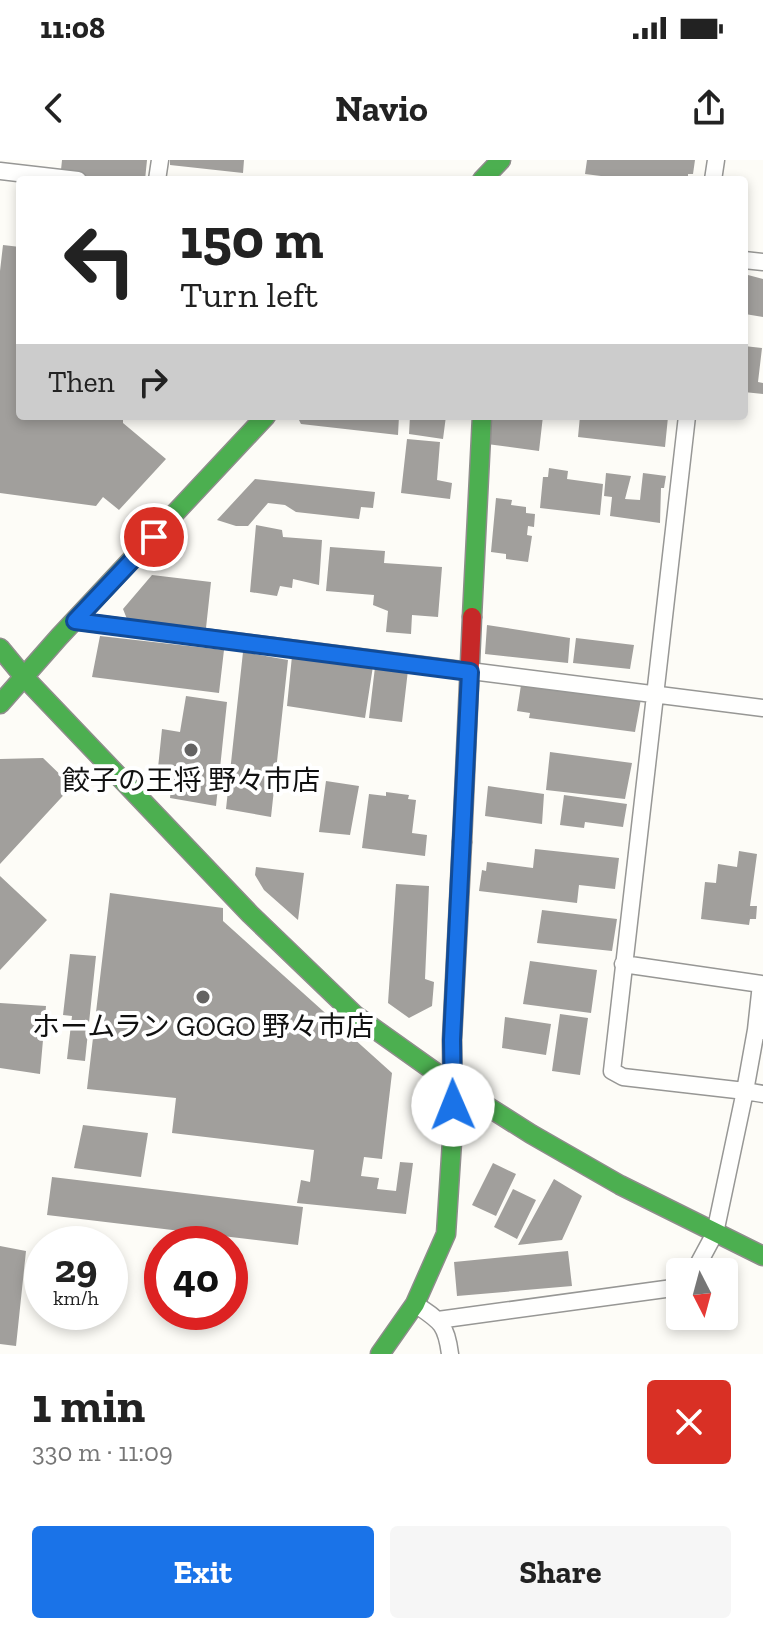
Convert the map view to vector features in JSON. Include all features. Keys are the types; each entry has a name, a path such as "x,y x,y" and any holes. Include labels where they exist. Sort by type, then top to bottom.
{"main road":[{"path":"0,704 262,420"},
{"path":"380,1354 415,1304 446,1234 453,1126 452,1040 482,420"},
{"path":"0,648 250,914 355,1015 452,1084 531,1134 607,1178 763,1256"}],"street":[{"path":"0,171 43,176"},
{"path":"687,420 612,1071 623,1077 763,1094"},
{"path":"75,621 763,708"},
{"path":"623,964 761,984 759,1031 715,1233 702,1258"},
{"path":"438,1320 666,1289"},
{"path":"415,1304 438,1320 446,1330 450,1354"}],"building":[{"path":"62,160 147,160 145,176 60,176"},
{"path":"170,160 244,160 243,173 170,165"},
{"path":"587,160 695,160 693,174 688,176 585,174"},
{"path":"3,245 16,247 16,420 123,420 166,459 119,510 103,497 96,506 0,493 0,271"},
{"path":"748,275 763,279 763,317 748,314"},
{"path":"748,346 762,348 758,382 763,383 763,394 748,392"},
{"path":"299,420 399,420 398,435 301,424"},
{"path":"410,420 445,420 443,439 409,434"},
{"path":"489,420 543,420 539,451 487,444"},
{"path":"580,420 668,420 665,447 578,437"},
{"path":"407,439 440,442 437,480 452,483 450,499 401,493"},
{"path":"549,468 568,471 567,479 603,484 600,515 540,508 543,477 548,477"},
{"path":"606,473 631,476 625,499 640,500 643,473 666,476 664,488 661,488 660,523 610,516 612,497 604,496"},
{"path":"255,479 375,492 373,508 361,507 359,519 296,512 285,505 268,503 248,526 217,520"},
{"path":"496,498 512,500 511,505 526,507 526,513 535,514 534,527 528,526 527,535 532,536 528,562 506,559 506,554 491,552"},
{"path":"256,525 282,530 283,537 322,540 319,585 293,579 292,588 280,586 277,596 250,592"},
{"path":"330,547 385,551 384,563 442,567 438,617 412,615 411,634 386,632 388,611 373,605 374,595 326,591"},
{"path":"152,575 211,582 206,628 127,619 123,609"},
{"path":"487,625 570,638 568,663 485,654"},
{"path":"100,636 224,650 219,693 92,677"},
{"path":"576,638 634,645 630,669 573,663"},
{"path":"243,652 288,660 271,817 226,809"},
{"path":"292,656 373,666 365,718 287,706"},
{"path":"375,667 408,670 402,722 369,718"},
{"path":"521,685 641,699 635,732 529,718 530,713 517,711"},
{"name":"餃子の王将 野々市店","path":"186,696 227,702 216,806 170,798 173,769 158,768 162,729 180,732"},
{"path":"550,752 632,763 625,799 546,790"},
{"path":"43,758 72,786 0,864 0,759"},
{"path":"326,781 359,786 350,835 319,832"},
{"path":"488,786 544,794 542,824 485,816"},
{"path":"386,792 409,795 408,799 416,800 412,833 427,835 425,856 362,848 369,794 386,796"},
{"path":"564,795 627,804 623,827 585,822 584,828 560,825"},
{"path":"535,849 619,858 615,889 579,885 577,903 479,891 482,870 486,871 487,862 533,868"},
{"path":"739,851 757,854 750,906 757,906 756,919 750,919 749,925 701,919 705,882 716,883 718,864 737,867"},
{"path":"256,867 304,873 298,920 264,890 255,875"},
{"path":"0,876 47,920 0,970"},
{"path":"396,884 429,886 425,979 434,982 432,1006 409,1018 388,1003"},
{"name":"ホームラン GOGO 野々市店","path":"110,893 223,908 223,921 392,1073 382,1159 364,1157 361,1176 379,1178 377,1189 396,1191 400,1162 413,1163 406,1214 297,1203 301,1180 310,1182 314,1150 172,1133 176,1098 87,1089"},
{"path":"542,910 617,919 612,951 537,943"},
{"path":"70,954 96,956 85,1061 67,1059 72,1016 63,1015"},
{"path":"530,961 597,970 591,1013 523,1004"},
{"path":"0,1003 46,1006 40,1074 0,1068"},
{"path":"560,1014 588,1018 580,1075 552,1071"},
{"path":"505,1017 551,1024 546,1055 502,1048"},
{"path":"83,1125 148,1133 141,1177 74,1168"},
{"path":"493,1163 516,1174 496,1216 472,1205"},
{"path":"52,1177 303,1207 298,1245 248,1239 248,1226 144,1227 47,1215"},
{"path":"554,1179 582,1196 562,1240 518,1245"},
{"path":"513,1189 536,1200 517,1239 494,1227"},
{"path":"0,1246 24,1251 24,1270 16,1346 0,1344"},
{"path":"568,1251 572,1286 457,1296 454,1262"}],"traffic: fast":[{"path":"486,176 501,160"},
{"path":"0,704 262,420"},
{"path":"472,617 482,420"},
{"path":"0,648 250,914 355,1015 452,1084 531,1134 620,1185 763,1256"},
{"path":"380,1354 415,1304 446,1234 453,1126 452,1040 462,842"}],"traffic: jam":[{"path":"462,842 472,617"}],"place":[{"name":"餃子の王将 野々市店","path":"191,750"},
{"name":"ホームラン GOGO 野々市店","path":"203,997"}],"route":[{"path":"154,537 75,621 470,672 452,1040 453,1105"}]}
